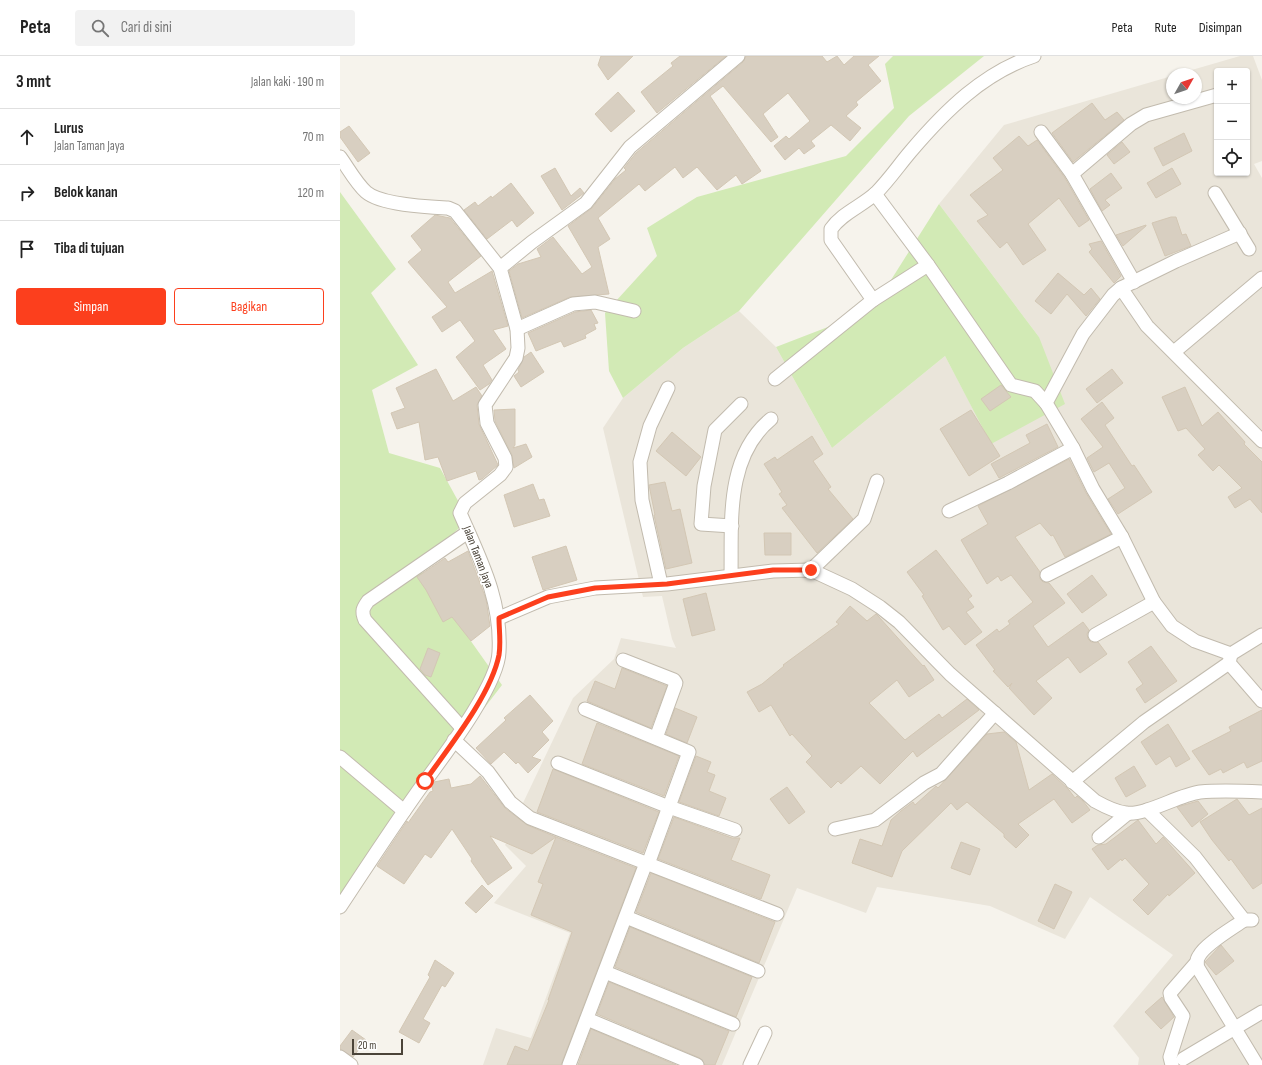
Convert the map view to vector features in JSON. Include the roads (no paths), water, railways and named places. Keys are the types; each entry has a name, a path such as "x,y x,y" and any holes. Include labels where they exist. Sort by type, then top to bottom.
{"street":[{"path":"340,157 366,192 376,198 389,202 448,208 455,211 500,268 532,242 586,203 630,147 738,56"},
{"path":"873,300 830,235 834,224 875,194 950,109 978,84 1012,63 1034,56"},
{"path":"1072,174 1131,124 1146,115 1214,96"},
{"path":"1041,132 1072,174 1134,282"},
{"path":"1215,193 1249,249"},
{"path":"875,194 928,265 1011,385 1035,391 1046,403 1074,448 1093,489 1122,537 1154,602 1172,626 1195,641 1230,658 1262,701"},
{"path":"1046,403 1083,334 1101,309 1121,288 1176,261 1240,233"},
{"path":"775,379 873,300 928,265"},
{"name":"Jalan Taman Jaya","path":"340,907 462,728 492,680 499,653 499,618 485,570 460,513 465,503 500,475 506,467 506,458 487,423 485,405 516,358 518,348 517,329 500,268"},
{"path":"1174,352 1262,278"},
{"path":"1121,288 1147,326 1262,441"},
{"path":"517,329 572,304 595,302 634,311"},
{"path":"661,584 642,500 640,462 650,426 668,388"},
{"path":"732,526 701,524 704,486 715,430 740,404"},
{"path":"731,576 733,491 744,453 762,426 771,418"},
{"path":"949,511 1008,483 1074,448"},
{"path":"811,570 864,519 877,481"},
{"path":"462,728 365,620 362,614 362,609 368,601 468,532"},
{"path":"1047,575 1122,537"},
{"path":"499,618 548,597 595,588 661,584 773,570 811,570 866,597 880,607 898,622 950,674 1072,782 1095,801 1106,807 1127,814"},
{"path":"1095,635 1154,602"},
{"path":"1072,782 1144,722 1262,635"},
{"path":"623,660 676,683 656,738"},
{"path":"571,1064 689,752 585,709"},
{"path":"835,829 875,820 924,783 941,774 995,713"},
{"path":"454,740 488,772 510,802 530,818 777,914"},
{"path":"340,757 404,811"},
{"path":"558,763 735,830"},
{"path":"1099,837 1127,814 1147,810 1177,798 1200,792 1262,792"},
{"path":"1147,810 1195,857 1248,920 1205,948 1199,955 1197,962 1170,993 1171,998 1183,1016 1170,1057 1177,1062 1262,1012"},
{"path":"626,917 758,971"},
{"path":"1197,962 1198,968 1236,1028 1257,1065"},
{"path":"605,972 732,1024"},
{"path":"587,1019 698,1065"},
{"path":"750,1065 765,1033"},
{"path":"340,1057 351,1065"}]}
